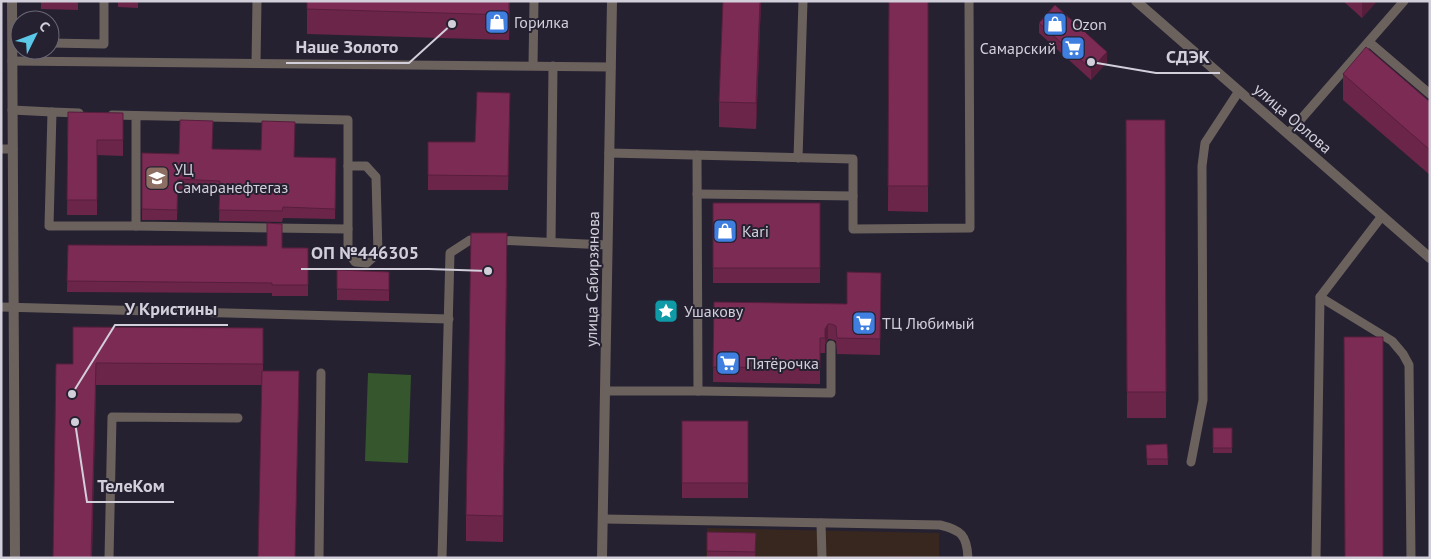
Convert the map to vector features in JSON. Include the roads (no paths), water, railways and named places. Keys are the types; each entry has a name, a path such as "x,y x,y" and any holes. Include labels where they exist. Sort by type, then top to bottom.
{"street":[{"name":"улица Сабирзянова","path":"602,558 606,391 606,245 612,1"},
{"name":"улица Орлова","path":"1136,1 1430,258"},
{"path":"12,61 15,558"}],"lane":[{"path":"60,43 104,44 104,1"},
{"path":"256,63 257,1"},
{"path":"533,65 534,1"},
{"path":"798,158 803,1"},
{"path":"609,153 853,159 853,229 970,228 969,1"},
{"path":"1288,134 1404,1"},
{"path":"1369,42 1430,94"},
{"path":"12,61 610,67"},
{"path":"551,242 553,66"},
{"path":"1191,462 1203,400 1202,166 1205,143 1239,91"},
{"path":"12,110 136,116 348,120 348,166 348,252 355,262 367,263 378,253 376,177 366,166 348,166"},
{"path":"52,112 49,226 348,229"},
{"path":"136,116 136,226"},
{"path":"1,149 12,149"},
{"path":"697,155 698,391"},
{"path":"697,194 853,196"},
{"path":"1316,558 1320,297 1382,216"},
{"path":"442,558 450,253 470,240 606,245"},
{"path":"1320,297 1392,342 1410,365 1410,558"},
{"path":"1,307 449,319"},
{"path":"606,391 831,393 831,345"},
{"path":"319,558 321,373"},
{"path":"109,558 112,417 238,418"},
{"path":"604,518 940,525 956,529 962,535 968,547 968,558"},
{"path":"821,522 822,558"}],"place":[{"name":"Горилка","path":"497,22"},
{"name":"Наше Золото","path":"452,24"},
{"name":"Ozon","path":"1055,24"},
{"name":"Самарский","path":"1073,48"},
{"name":"СДЭК","path":"1091,62"},
{"name":"УЦ Самаранефтегаз","path":"157,178"},
{"name":"Kari","path":"725,231"},
{"name":"ОП №446305","path":"488,271"},
{"name":"Ушакову","path":"666,311"},
{"name":"ТЦ Любимый","path":"864,323"},
{"name":"Пятёрочка","path":"728,363"},
{"name":"У Кристины","path":"72,394"},
{"name":"ТелеКом","path":"75,422"}]}
